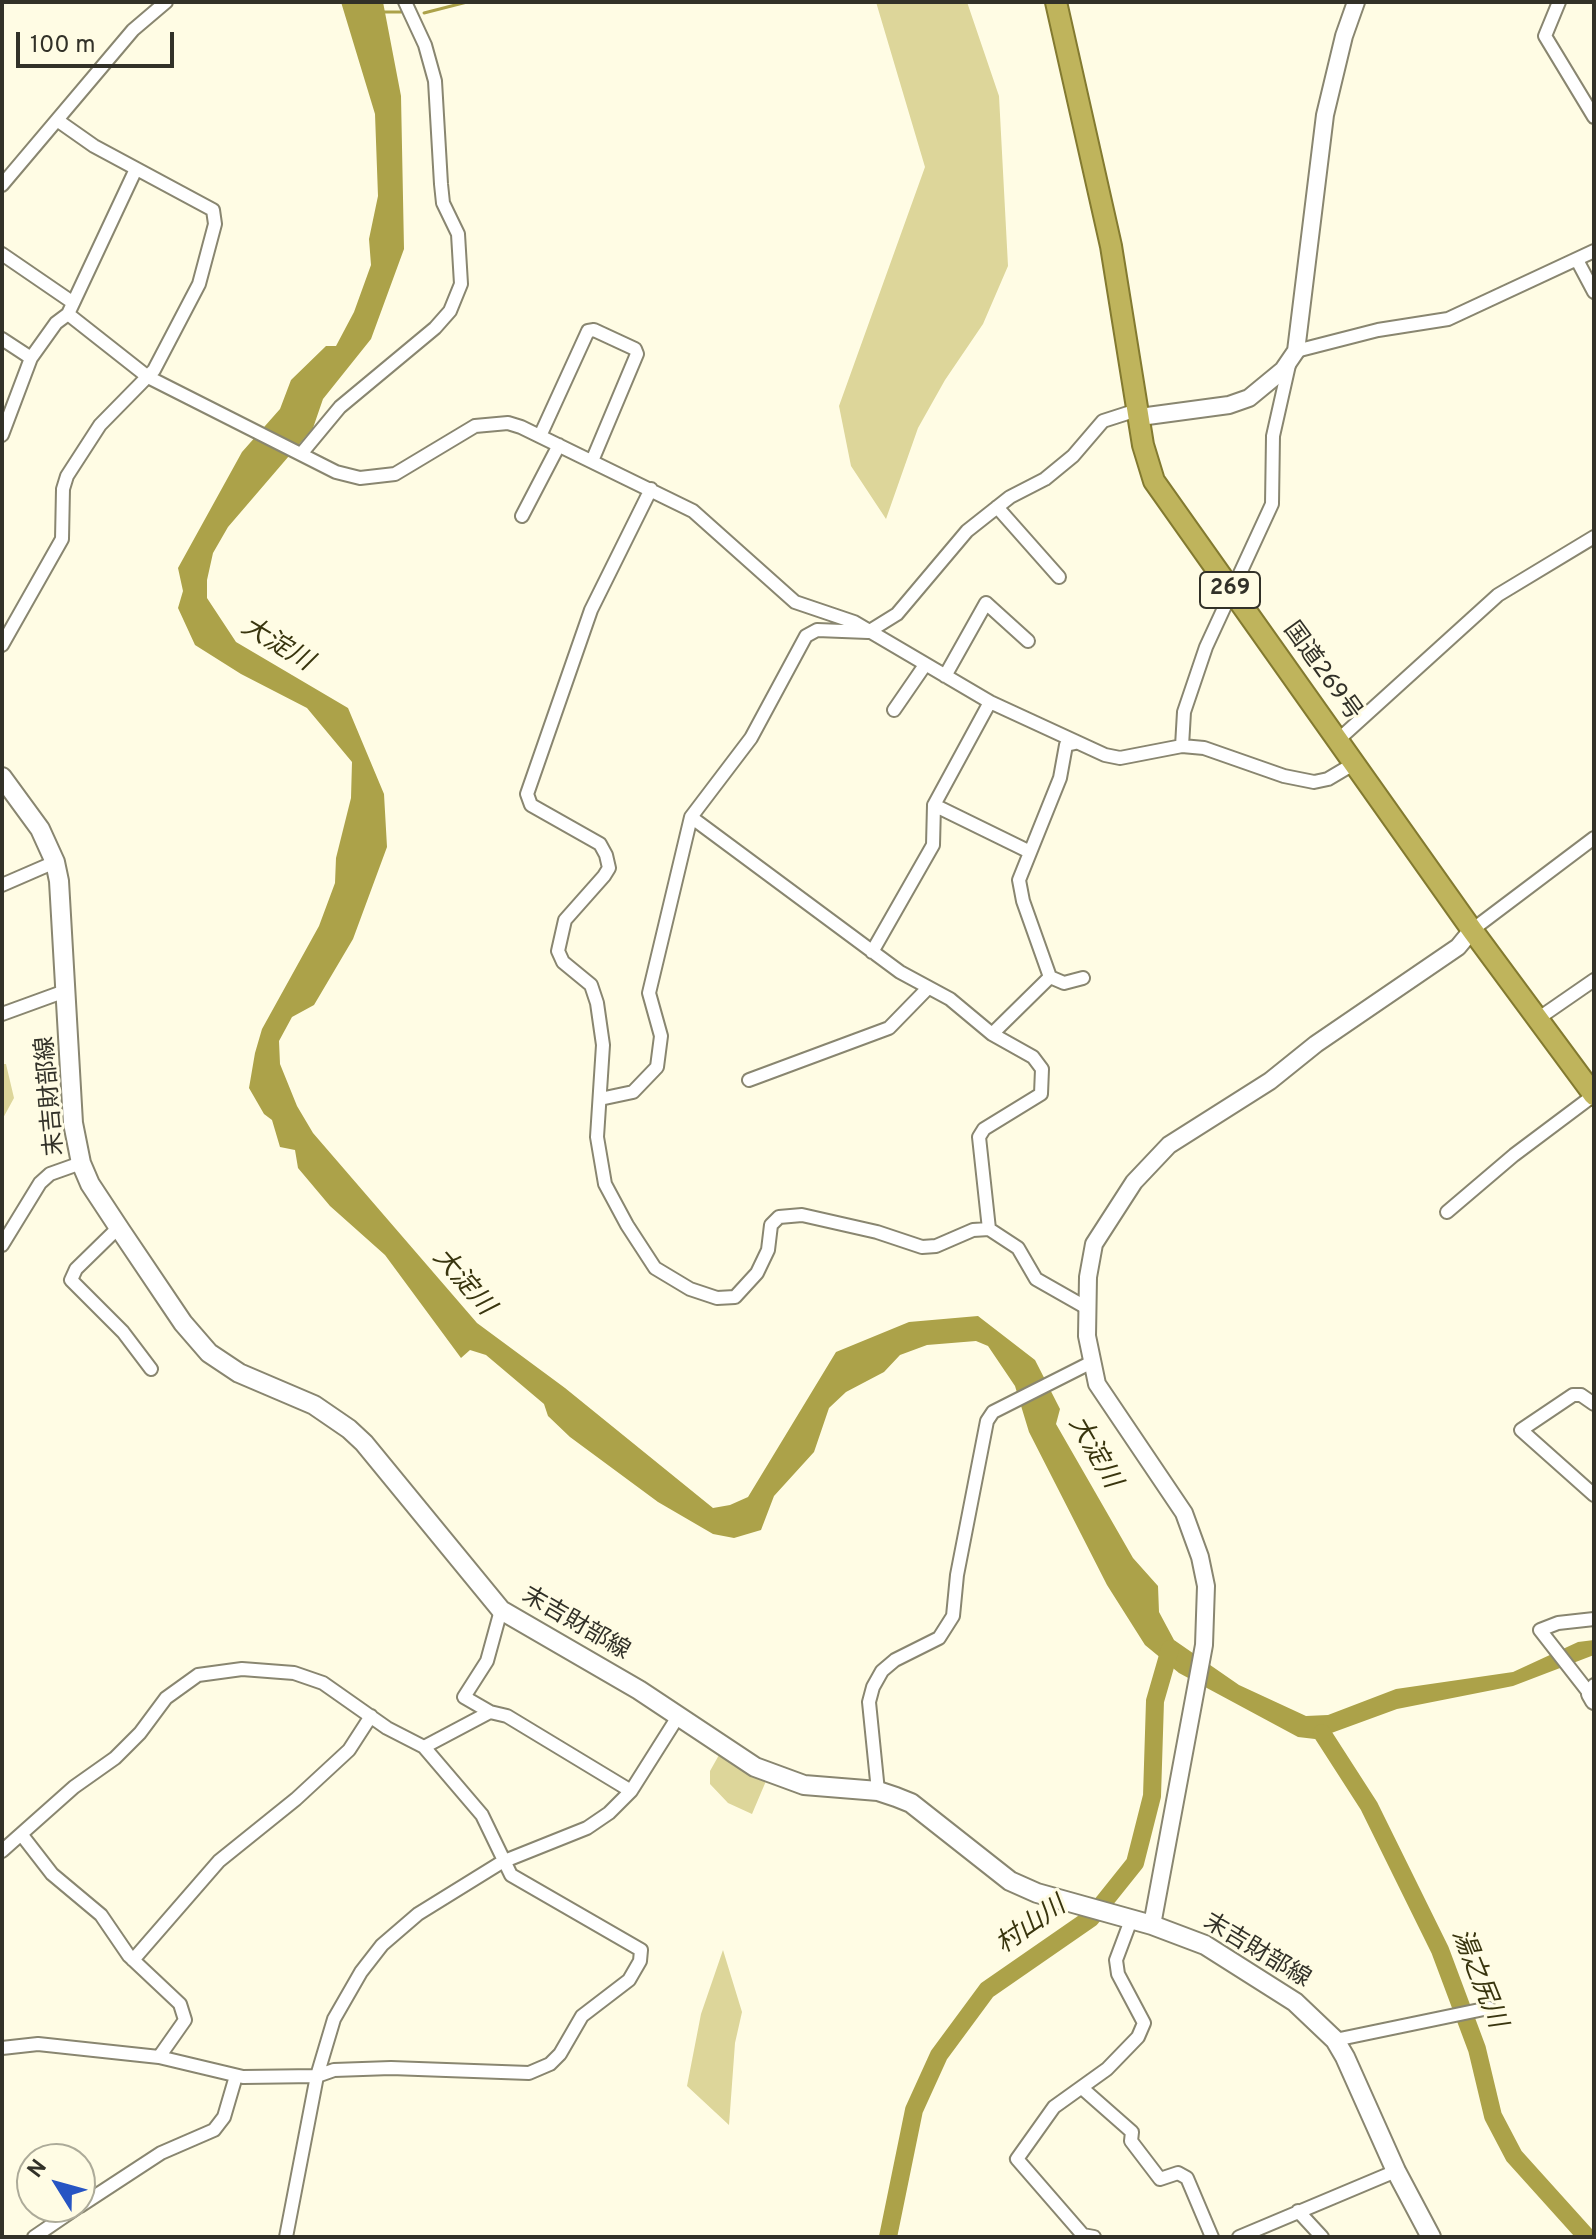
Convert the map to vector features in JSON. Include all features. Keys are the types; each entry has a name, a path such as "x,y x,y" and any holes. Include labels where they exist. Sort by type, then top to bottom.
{"highway":[{"name":"国道269号","path":"1056,2 1111,246 1145,453 1154,481 1472,930 1594,1095"}],"main road":[{"name":"末吉財部線","path":"2,777 40,829 55,862 64,912 73,1123 81,1163 90,1184 183,1323 209,1353 239,1373 314,1405 349,1429 501,1610 679,1715 734,1755 781,1779 804,1785 878,1791 911,1803 1001,1875 1061,1901 1152,1925 1205,1945 1295,2002 1335,2040 1356,2077 1396,2171 1431,2237"}],"street":[{"path":"2,185 133,30 166,2"},
{"path":"301,454 340,407 435,328 450,311 461,284 458,234 443,203 435,81 425,45 405,2"},
{"path":"1182,746 1184,712 1201,660 1272,504 1273,436 1293,356 1325,115 1344,36 1356,2"},
{"path":"1559,2 1545,36 1594,117"},
{"path":"2,645 62,539 63,489 67,476 100,425 148,377 199,284 215,224 213,210 136,169 57,120"},
{"path":"2,435 31,358 70,308 136,169"},
{"path":"600,1099 633,1092 657,1067 661,1036 649,993 691,817 751,738 806,636 817,630 868,632 897,614 967,531 997,507 1045,479 1073,456 1103,421 1131,412 1140,417 1229,405 1249,398 1293,356 1353,336 1448,319 1594,251"},
{"path":"2,254 70,308 148,377 336,472 360,478 395,474 475,426 508,423 693,511 795,602 854,622 990,702 1075,743 1120,758 1182,746 1204,748 1284,776 1314,782 1328,779 1355,763"},
{"path":"1577,260 1594,292"},
{"path":"540,436 588,331 594,330 635,349 637,354 592,461"},
{"path":"2,339 31,358"},
{"path":"522,516 559,445"},
{"path":"651,489 591,610 527,794 531,805 600,844 609,868 565,920 558,951 563,962 591,985 597,1003 603,1045 597,1137 605,1184 655,1268 690,1289 717,1298 735,1297 757,1273 768,1250 771,1225 779,1217 802,1215 877,1232 922,1247 936,1246 973,1230 989,1229 1018,1248 1036,1279 1087,1308"},
{"path":"997,507 1059,577"},
{"path":"1338,740 1498,595 1594,537"},
{"path":"945,676 986,603 1028,641"},
{"path":"894,710 925,665"},
{"path":"872,952 933,845 934,805 990,702"},
{"path":"1075,743 1066,745 1060,778 1019,880 1023,901 1050,977 1064,983 1083,978"},
{"path":"934,805 1030,852"},
{"path":"691,817 872,952 950,999 992,1034 1033,1057 1042,1069 1041,1094 984,1129 979,1137 989,1229"},
{"path":"1152,1925 1207,1610 1200,1557 1184,1513 1170,1487 1109,1407 1090,1363 1087,1308 1094,1244 1102,1227 1134,1182 1169,1145 1270,1081 1316,1044 1458,947 1472,930 1594,838"},
{"path":"2,885 55,862"},
{"path":"992,1034 1050,977"},
{"path":"1539,1018 1594,980"},
{"path":"749,1080 889,1028 928,988"},
{"path":"2,1014 68,990"},
{"path":"1447,1212 1514,1155 1594,1095"},
{"path":"2,1245 40,1183 50,1174 81,1163"},
{"path":"119,1227 76,1269 71,1280 123,1332 151,1369"},
{"path":"878,1791 869,1702 873,1687 882,1671 895,1660 939,1638 953,1616 957,1575 987,1421 993,1412 1090,1363"},
{"path":"1594,1404 1581,1395 1573,1395 1521,1430 1594,1495"},
{"path":"501,1610 487,1661 464,1697 490,1712 507,1716 631,1791"},
{"path":"1591,1692 1540,1630 1594,1619"},
{"path":"2,1851 74,1787 115,1758 140,1733 166,1698 198,1675 242,1669 294,1673 323,1683 424,1747 482,1815 502,1862 511,1875 641,1950 640,1961 629,1980 588,2010 560,2054 529,2073 391,2068 334,2070 317,2076 236,2076 159,2057 38,2044 2,2048"},
{"path":"424,1747 490,1712"},
{"path":"286,2237 317,2076 334,2019 346,1993 382,1945 418,1914 502,1862 587,1828 631,1791 679,1715"},
{"path":"133,1960 219,1861 296,1799 349,1750 371,1716"},
{"path":"21,1834 52,1874 101,1915 133,1960 180,2004 185,2020 159,2057"},
{"path":"1094,2237 1083,2235 1017,2159 1054,2107 1123,2054 1144,2023 1118,1974 1116,1960 1131,1920"},
{"path":"1335,2040 1489,2008"},
{"path":"96,2195 161,2153 214,2130 224,2117 236,2076"},
{"path":"1082,2088 1132,2132 1131,2141 1160,2179 1178,2173 1187,2178 1212,2237"},
{"path":"1239,2237 1396,2171"},
{"path":"1298,2211 1322,2237"},
{"path":"34,2237 54,2223"}],"shaded area":[{"path":"341,2 383,2 401,96 404,249 371,339 323,399 313,428 228,527 213,553 207,580 207,598 236,642 348,708 384,794 387,847 353,939 314,1005 292,1017 279,1041 280,1064 297,1106 313,1133 477,1323 565,1388 713,1508 748,1497 836,1352 909,1322 978,1316 1035,1360 1060,1409 1056,1424 1133,1558 1158,1586 1159,1612 1174,1640 1239,1685 1306,1716 1328,1715 1396,1689 1513,1672 1578,1642 1594,1640 1594,1655 1513,1686 1397,1709 1315,1739 1298,1737 1179,1673 1145,1645 1107,1585 1029,1432 1015,1386 988,1346 976,1341 927,1345 900,1355 884,1372 846,1392 829,1408 814,1452 774,1496 761,1530 734,1538 713,1534 658,1502 570,1437 548,1416 544,1404 486,1355 470,1350 461,1358 385,1255 330,1206 298,1168 295,1150 280,1147 272,1120 264,1114 249,1088 255,1053 262,1029 319,926 335,883 336,858 351,798 352,762 307,708 241,674 195,645 178,608 183,591 178,568 242,452 280,409 291,380 326,346 336,346 354,312 371,265 369,239 378,196 375,114"},
{"path":"876,2 967,2 999,96 1008,266 983,324 945,380 918,428 886,519 851,466 839,406 925,167"},
{"path":"2,1064 6,1064 14,1098 2,1120"},
{"path":"719,1755 766,1781 752,1814 728,1803 710,1784 710,1771"},
{"path":"723,1950 742,2012 735,2043 729,2125 687,2086 701,2014"}],"waterway":[{"path":"424,13 467,2"},
{"path":"382,12 401,12"},
{"name":"村山川","path":"888,2237 914,2110 939,2055 987,1990 1091,1918 1135,1863 1152,1796 1155,1701 1170,1649"},
{"name":"湯之尻川","path":"1322,1733 1369,1806 1440,1950 1477,2049 1493,2116 1514,2156 1587,2237"}],"water label":[{"name":"大淀川","path":"276,646"},
{"name":"大淀川","path":"462,1283"},
{"name":"大淀川","path":"1093,1453"}]}
